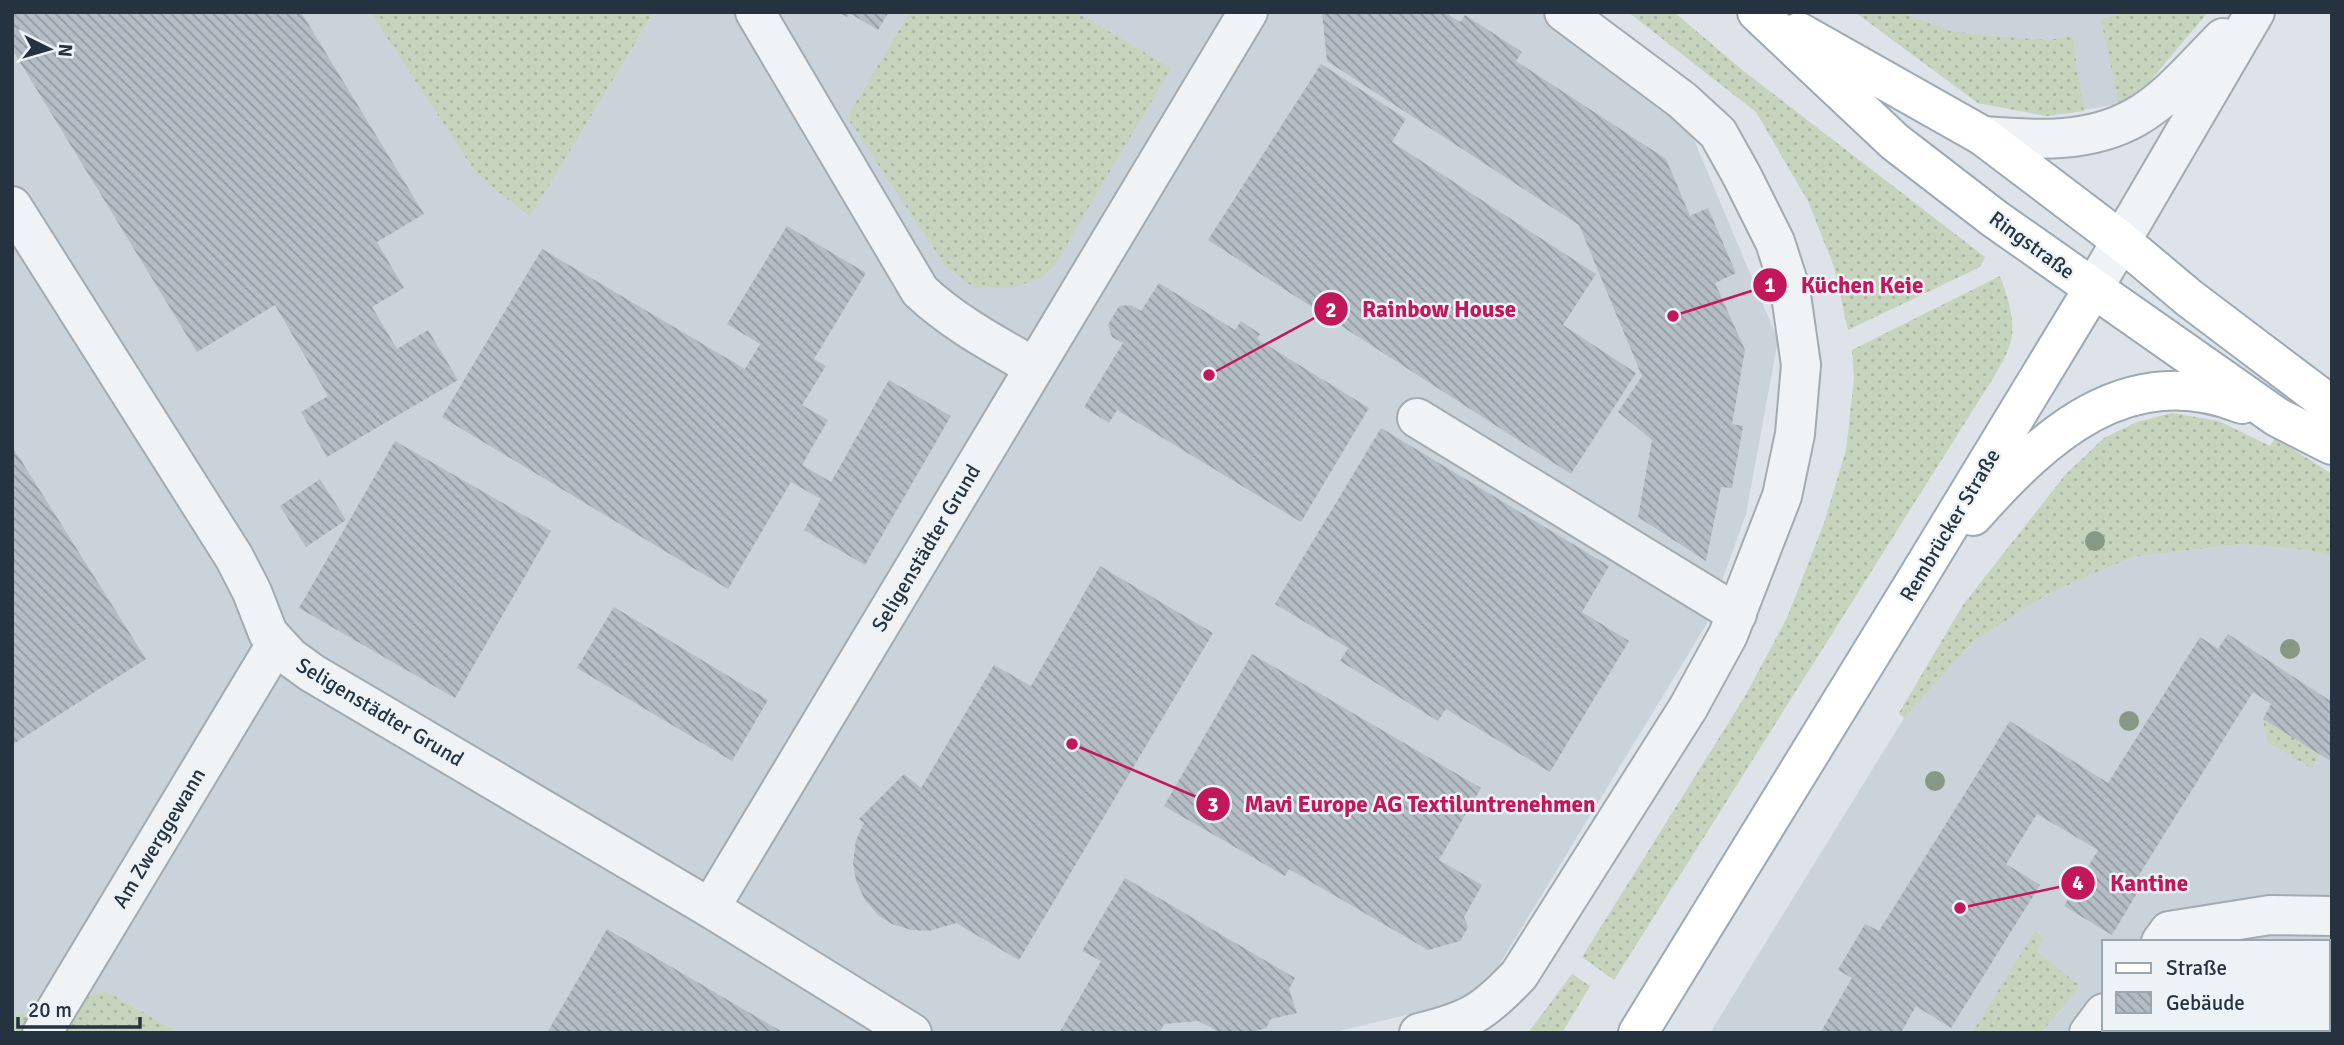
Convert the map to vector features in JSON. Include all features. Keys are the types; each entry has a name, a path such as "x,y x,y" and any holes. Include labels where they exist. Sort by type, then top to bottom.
{"main road":[{"name":"Ringstraße","path":"1757,12 1895,142 1995,219 2277,417 2332,445"},
{"path":"1765,12 1983,136 2332,406"},
{"name":"Rembrücker Straße","path":"1638,1033 2093,289"},
{"path":"1918,578 1984,504 2046,443 2079,419 2118,400 2143,392 2178,389 2218,394 2277,417"}],"street":[{"path":"755,12 920,291 962,326 1034,368"},
{"name":"Seligenstädter Grund","path":"710,908 1248,12"},
{"path":"1419,1033 1466,1020 1494,1002 1519,975 1688,708 1737,614 1783,496 1796,434 1801,365 1790,288 1774,242 1742,176 1718,134 1682,100 1564,12"},
{"path":"1983,136 2032,140 2068,138 2103,131 2135,118 2170,91 2245,12"},
{"name":"Rembrücker Straße","path":"2093,289 2255,12"},
{"name":"Seligenstädter Grund","path":"12,206 234,557 268,633 276,644 312,673 710,908 912,1033"},
{"path":"1417,418 1737,614"},
{"name":"Am Zwerggewann","path":"42,1033 276,644"},
{"path":"2162,940 2169,931 2270,915 2332,916"},
{"path":"2089,1033 2102,1016"}],"shaded area":[{"path":"12,12 370,12 477,175 530,217 654,12 1547,12 1684,116 1778,340 1746,514 1706,625 1498,967 1460,1002 1331,1033 180,1033 106,991 12,1016"},
{"path":"1855,12 2208,12 2149,82 2119,104 2047,116 1978,103"},
{"path":"2241,544 2309,550 2332,557 2332,1033 1710,1033 1904,718 1974,641 2048,594 2132,557"}],"green space":[{"path":"370,12 654,12 530,217 477,175"},
{"path":"910,12 1076,12 1171,68 1054,266 1041,278 1012,288 973,287 945,266 847,117"},
{"path":"1628,12 1674,12 1741,69 1985,257 1980,267 1848,330 1834,267 1808,201 1756,112"},
{"path":"1855,12 1900,12 1951,31 1992,36 2049,40 2072,36 2084,111 2047,116 1978,103"},
{"path":"2121,12 2208,12 2149,82 2119,104 2101,20"},
{"path":"2000,276 2012,319 2012,336 1995,375 1614,980 1582,957 1744,698 1787,618 1824,523 1846,450 1854,379 1852,350"},
{"path":"2172,413 2219,421 2270,446 2275,438 2332,474 2332,557 2309,550 2241,544 2132,557 2048,594 1974,641 1904,718 1899,713 1963,605 2065,475 2104,438 2137,422"},
{"path":"2263,719 2320,754 2312,769 2267,741"},
{"path":"2035,931 2043,939 2037,951 2080,986 2041,1033 1972,1033"},
{"path":"1572,974 1590,986 1562,1033 1528,1033"},
{"path":"106,991 180,1033 12,1033 12,1016"}],"building":[{"path":"12,12 301,12 424,214 377,242 404,288 372,307 397,349 428,330 458,380 327,457 301,412 328,396 275,305 197,352 12,49"},
{"path":"838,12 889,12 878,30 849,13 847,17"},
{"path":"1322,12 1445,12 1460,22 1465,15 1522,52 1516,61 1666,159 1690,216 1708,208 1736,273 1715,283 1745,350 1732,424 1743,426 1732,488 1721,487 1706,561 1638,517 1652,440 1618,412 1642,376 1579,225 1327,61"},
{"path":"1321,64 1406,119 1392,142 1596,274 1563,325 1636,373 1571,474 1208,240"},
{"path":"787,226 866,273 814,359 826,366 802,405 828,420 802,465 831,482 889,380 951,416 865,565 804,530 821,499 791,482 728,589 442,417 542,249 745,369 760,344 727,324"},
{"path":"1159,283 1235,330 1241,321 1260,334 1257,339 1369,408 1301,522 1117,410 1109,423 1084,407 1123,343 1112,337 1108,325 1119,306 1131,305 1141,311"},
{"path":"1381,428 1609,566 1582,612 1629,641 1550,772 1446,709 1438,721 1340,661 1348,648 1275,604"},
{"path":"395,441 551,531 455,698 299,608"},
{"path":"12,446 146,659 12,745"},
{"path":"320,479 346,520 306,547 280,506"},
{"path":"1100,566 1213,633 1019,960 956,923 929,931 911,930 892,924 878,915 865,900 856,881 853,863 856,840 864,823 859,819 904,774 921,788 994,665 1031,686"},
{"path":"614,607 768,700 732,761 577,668"},
{"path":"2228,634 2332,702 2332,762 2263,719 2271,704 2253,692 2139,875 2145,880 2112,935 2064,906 2098,850 2037,814 2006,864 2040,885 1951,1028 1916,1006 1901,1033 1820,1033 1852,978 1838,970 1865,924 1879,931 2010,721 2108,783 2200,637 2218,649"},
{"path":"1252,654 1481,788 1439,860 1482,885 1464,917 1468,927 1460,941 1428,950 1289,869 1285,876 1164,806"},
{"path":"1125,878 1295,978 1289,989 1297,1013 1271,1019 1266,1028 1250,1033 1220,1033 1199,1021 1164,1024 1159,1033 1059,1033 1101,961 1082,951"},
{"path":"607,929 784,1033 547,1033"}],"place":[{"name":"Küchen Keie","path":"1673,316"},
{"name":"Rainbow House","path":"1209,375"},
{"name":"Mavi Europe AG Textiluntrenehmen","path":"1072,744"},
{"name":"Kantine","path":"1960,908"}]}
